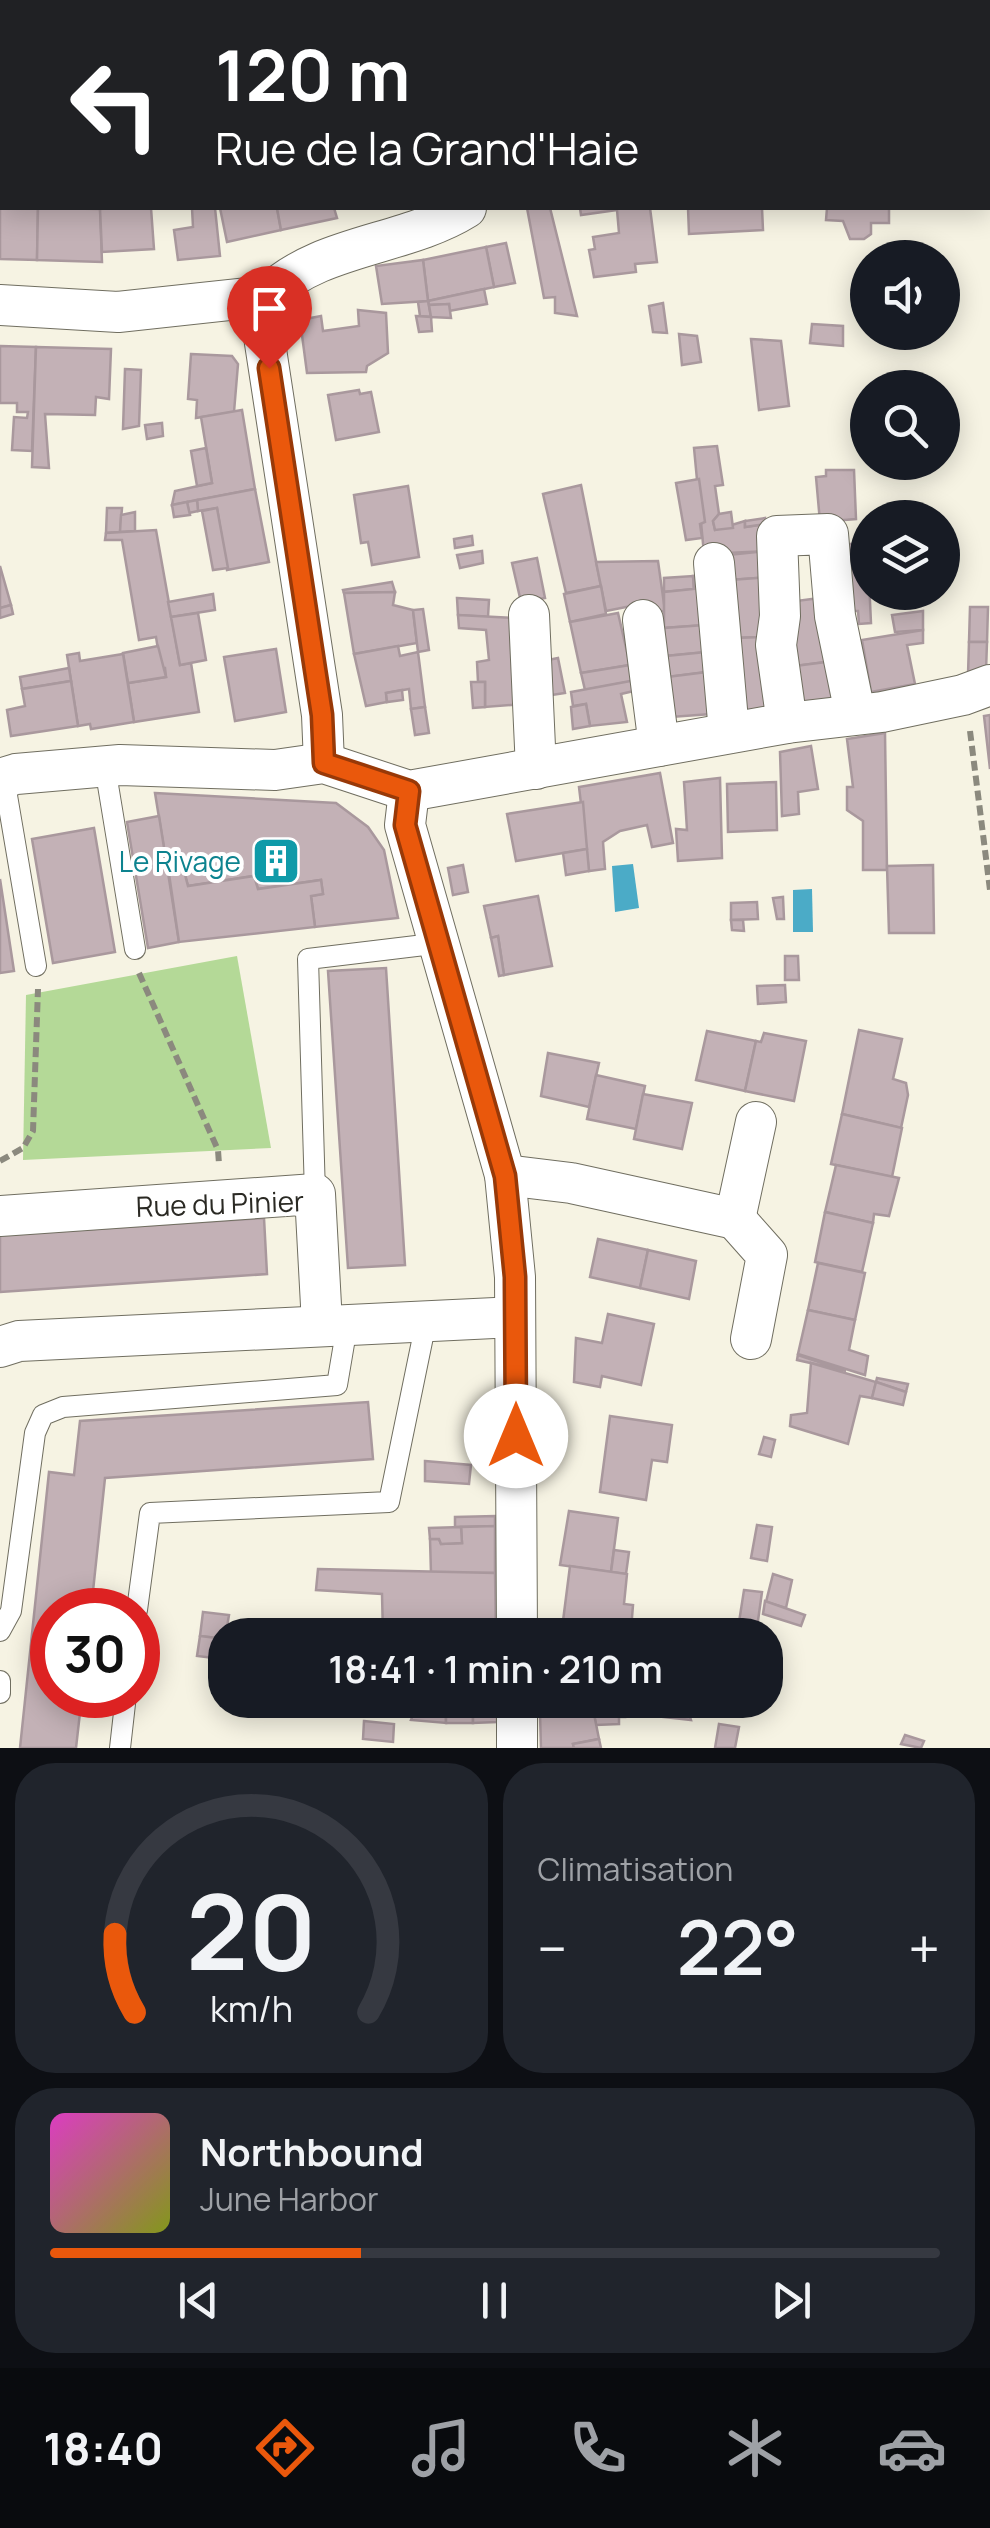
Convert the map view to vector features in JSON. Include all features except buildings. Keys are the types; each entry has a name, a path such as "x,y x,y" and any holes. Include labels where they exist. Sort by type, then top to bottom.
{"street":[{"path":"0,305 118,312 267,296 300,270 424,228 462,210"},
{"path":"267,296 264,330 322,715 324,763"},
{"path":"787,723 776,645 780,616 777,536 828,534 835,616 854,713"},
{"path":"714,563 729,732"},
{"path":"529,615 536,769"},
{"path":"643,620 659,746"},
{"path":"2,778 105,766 275,770 324,763 409,791 977,690"},
{"path":"409,791 405,825 505,1176 515,1318 516,1618"},
{"path":"735,1220 756,1122"},
{"path":"505,1176 571,1184 735,1220 767,1256 751,1339"},
{"name":"Rue du Pinier","path":"0,1216 315,1194 334,1325"},
{"path":"0,1347 19,1341 515,1318"},
{"path":"517,1718 517,1748"}],"lane":[{"path":"105,766 134,948"},
{"path":"2,778 36,966"},
{"path":"315,1194 308,960 441,943"},
{"path":"140,1588 150,1513 389,1502 426,1322"},
{"path":"0,1632 11,1611 35,1433 43,1415 63,1407 337,1385 334,1325"},
{"path":"0,1681 0,1692"},
{"path":"120,1748 123,1718"}],"path":[{"path":"977,690 990,890"},
{"path":"134,948 139,974 218,1150 221,1200"},
{"path":"0,1161 23,1148 33,1131 36,966"}],"green space":[{"path":"237,956 271,1148 23,1160 26,995"}],"water":[{"path":"633,864 639,908 615,912 612,866"},
{"path":"812,889 813,932 793,932 793,890"}],"place":[{"name":"Le Rivage","path":"276,861"}],"route":[{"path":"269,368 324,726 324,763 409,791 405,825 505,1176 515,1277 516,1436"}]}
